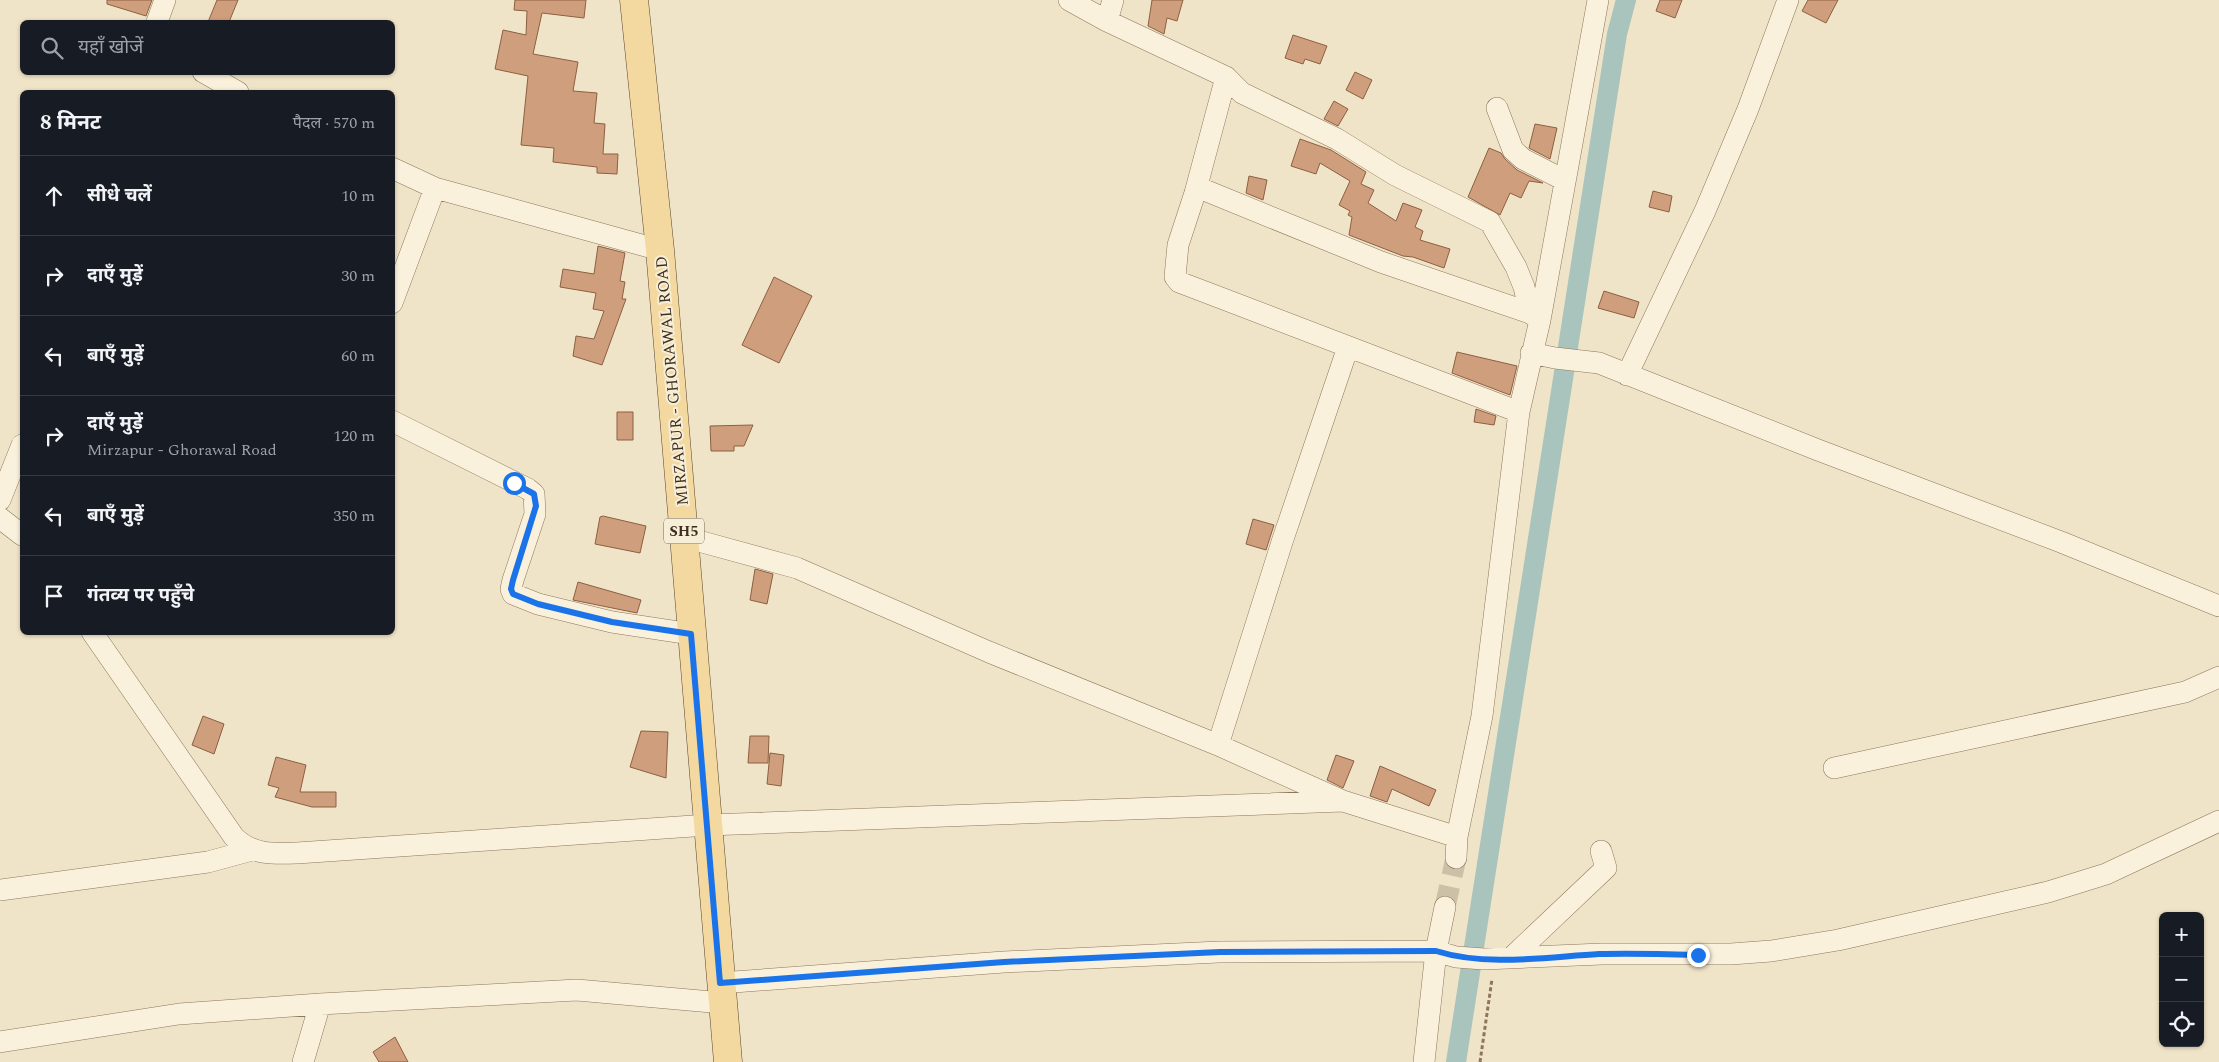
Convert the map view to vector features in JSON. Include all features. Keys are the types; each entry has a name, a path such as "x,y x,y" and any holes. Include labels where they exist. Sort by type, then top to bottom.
{"main road":[{"name":"MIRZAPUR - GHORAWAL ROAD","path":"634,0 660,250 728,1062"}],"street":[{"path":"159,20 165,0"},
{"path":"1068,0 1107,22 1226,77 1242,93 1337,139 1395,175 1490,222 1516,267 1535,317"},
{"path":"1107,22 1113,0"},
{"path":"1456,858 1457,837 1482,716 1519,412 1531,353 1535,317 1564,180 1598,0"},
{"path":"1627,376 1705,211 1748,108 1788,0"},
{"path":"208,75 234,90"},
{"path":"1226,77 1197,187 1178,245 1174,277 1179,282 1519,412"},
{"path":"1498,108 1513,150 1523,159 1564,180"},
{"path":"395,169 435,188 660,250"},
{"path":"1197,187 1381,262 1535,317"},
{"path":"395,295 435,188"},
{"path":"1218,745 1282,542 1348,347"},
{"path":"1531,353 1599,363 1627,376 2061,542 2219,606"},
{"path":"395,423 534,494 535,514 513,580 511,589 513,594 538,604 612,622 691,634"},
{"path":"0,500 20,450"},
{"path":"0,518 20,534"},
{"path":"684,537 797,568 989,652 1218,745 1342,801 1457,837"},
{"path":"94,635 234,837 241,844 252,850 267,854 297,854 708,825 1342,801"},
{"path":"1834,768 2185,692 2219,677"},
{"path":"0,1042 179,1014 577,990 721,993 1014,961 1220,952 1436,951 1456,957 1497,959 1602,954 1731,954 1771,951 1838,940 2048,892 2106,874 2219,821"},
{"path":"0,890 208,862 252,850"},
{"path":"1497,959 1606,868 1601,851"},
{"path":"1424,1062 1436,951 1445,907"},
{"path":"304,1062 320,1004"}],"path":[{"path":"1480,1062 1497,959"}],"building":[{"path":"107,0 152,0 146,16 107,4"},
{"path":"217,0 238,0 230,20 209,20"},
{"path":"515,0 586,0 584,18 542,13 533,54 578,62 573,91 597,93 594,123 605,124 603,154 618,154 617,174 597,173 597,167 553,162 554,148 521,145 528,76 495,69 503,30 526,35 527,11 514,10"},
{"path":"1152,0 1183,0 1177,21 1167,18 1164,34 1148,26"},
{"path":"1660,0 1682,0 1675,18 1656,11"},
{"path":"1808,0 1838,0 1826,23 1802,11"},
{"path":"1293,35 1327,46 1320,64 1305,59 1303,64 1285,58"},
{"path":"1355,72 1372,80 1363,99 1346,90"},
{"path":"1334,101 1348,109 1338,126 1324,119"},
{"path":"1535,124 1557,128 1550,159 1529,148"},
{"path":"1300,139 1331,150 1366,172 1361,184 1374,190 1368,203 1396,221 1403,203 1422,210 1415,227 1423,231 1420,240 1450,249 1444,268 1413,257 1403,256 1349,235 1352,217 1348,215 1350,211 1339,205 1350,181 1320,163 1316,174 1291,166"},
{"path":"1489,148 1501,153 1517,170 1543,183 1529,181 1521,198 1510,193 1500,215 1468,197"},
{"path":"1249,176 1267,180 1263,200 1246,193"},
{"path":"1653,191 1672,196 1669,212 1649,207"},
{"path":"598,246 625,253 620,281 625,282 622,299 626,299 602,365 573,356 576,336 594,339 604,311 593,309 596,293 560,287 563,269 594,274"},
{"path":"774,277 812,296 779,363 742,345"},
{"path":"1604,291 1639,302 1634,318 1598,308"},
{"path":"1457,352 1517,366 1510,395 1452,373"},
{"path":"1476,409 1496,416 1494,425 1474,422"},
{"path":"617,412 633,412 633,440 617,440"},
{"path":"753,425 744,446 734,446 734,451 711,451 710,426"},
{"path":"603,516 646,526 640,553 595,544 600,517"},
{"path":"1253,519 1274,525 1266,550 1246,544"},
{"path":"755,569 773,574 767,604 750,600"},
{"path":"578,582 641,600 637,613 573,600"},
{"path":"203,716 224,724 214,754 192,745"},
{"path":"641,731 668,732 666,778 630,767"},
{"path":"750,736 769,736 768,763 748,763"},
{"path":"770,753 784,755 781,786 767,784"},
{"path":"1336,755 1354,761 1343,788 1327,780"},
{"path":"276,757 306,765 300,792 336,792 336,807 312,807 275,797 279,788 268,785"},
{"path":"1380,766 1436,790 1429,806 1392,789 1387,802 1370,796"},
{"path":"395,1037 408,1062 379,1062 373,1052"}],"waterway":[{"path":"1456,1062 1617,34 1626,0"}],"tunnel":[{"path":"1445,907 1456,858"}],"route":[{"path":"514,483 534,494 536,506 513,580 511,589 513,594 521,599 538,604 612,622 691,634 720,983 1004,962 1220,952 1436,951 1456,957 1484,959 1602,954 1698,955"}]}
